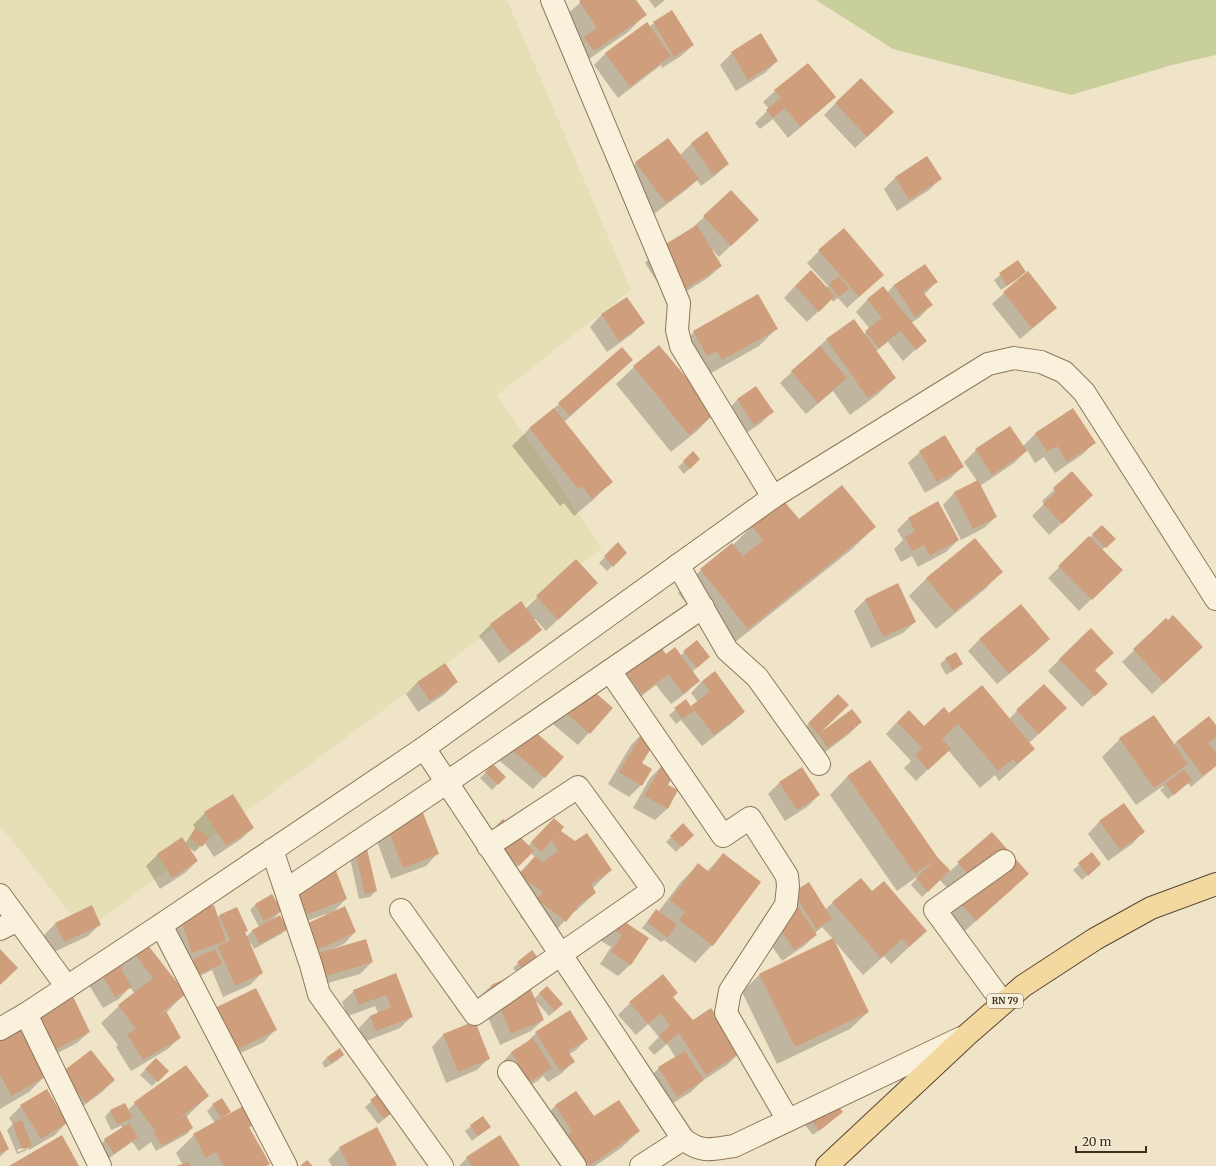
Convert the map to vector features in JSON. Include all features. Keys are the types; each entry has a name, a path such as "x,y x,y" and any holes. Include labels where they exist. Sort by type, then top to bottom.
{"main road":[{"name":"RN 79","path":"827,1166 968,1034 1023,986 1101,935 1151,908 1216,884"}],"street":[{"path":"552,0 679,303 677,330 681,346 773,496"},
{"path":"0,1029 26,1014 162,925 424,748 773,496 988,364 1014,358 1041,362 1064,372 1084,392 1216,599"},
{"path":"678,565 727,650 757,677 819,764"},
{"path":"286,890 446,783 703,607"},
{"path":"610,671 723,836 750,818 787,876 788,886 786,905 730,991 726,1013 788,1120"},
{"path":"424,748 683,1139 694,1147 706,1150 734,1146 968,1034"},
{"path":"401,910 475,1014 653,890 578,786 488,846"},
{"path":"272,850 319,994 442,1166"},
{"path":"1003,1003 935,910 1004,861"},
{"path":"0,895 9,925 67,987"},
{"path":"162,925 286,1166"},
{"path":"26,1014 100,1166"},
{"path":"509,1072 575,1166"},
{"path":"641,1166 683,1139"}],"shaded area":[{"path":"0,0 507,0 631,290 497,395 602,548 85,931 0,826"}],"green space":[{"path":"816,0 1216,0 1216,55 1172,65 1071,95 893,49"}],"building":[{"path":"636,0 647,15 594,51 584,37 597,28 579,1"},
{"path":"672,10 694,45 674,57 653,22"},
{"path":"647,22 671,56 630,87 605,53"},
{"path":"761,33 778,61 748,80 731,52"},
{"path":"808,63 836,97 800,127 785,108 773,118 766,110 781,98 774,90"},
{"path":"861,78 894,112 867,137 835,103"},
{"path":"707,131 729,164 713,175 691,143"},
{"path":"668,138 699,179 666,203 635,162"},
{"path":"927,156 942,179 909,200 895,177"},
{"path":"731,190 759,220 731,246 703,216"},
{"path":"697,225 722,266 682,291 656,250"},
{"path":"844,228 884,275 859,297 818,250"},
{"path":"1018,260 1026,272 1007,286 999,273"},
{"path":"925,264 938,282 923,292 933,305 915,317 894,285"},
{"path":"811,270 835,296 819,312 795,286"},
{"path":"1028,271 1057,308 1032,328 1003,292"},
{"path":"839,276 849,289 839,297 829,284"},
{"path":"883,286 927,341 916,350 900,331 879,348 865,331 882,318 867,299"},
{"path":"758,294 778,329 722,360 717,351 707,356 693,331"},
{"path":"627,297 645,323 619,341 601,314"},
{"path":"854,319 896,378 868,398 826,339"},
{"path":"659,345 716,413 689,435 633,366"},
{"path":"820,346 847,378 818,403 791,371"},
{"path":"622,347 633,360 570,416 558,403"},
{"path":"756,386 774,412 754,425 737,399"},
{"path":"554,408 613,482 592,499 582,486 578,489 529,428"},
{"path":"1073,408 1096,443 1067,462 1057,446 1047,452 1035,433"},
{"path":"1010,426 1027,451 992,475 975,449"},
{"path":"945,435 964,467 937,482 919,451"},
{"path":"693,451 700,459 690,469 683,461"},
{"path":"1072,471 1093,495 1062,524 1043,504 1056,492 1053,488"},
{"path":"978,480 997,517 973,529 954,492"},
{"path":"842,485 876,527 748,629 700,569 732,543 743,556 763,540 751,525 783,500 799,519"},
{"path":"938,501 959,540 930,556 924,545 912,551 905,537 915,531 908,518"},
{"path":"1102,525 1116,539 1106,548 1092,534"},
{"path":"1089,536 1123,570 1092,600 1058,566"},
{"path":"975,538 1003,572 954,612 926,578"},
{"path":"618,542 627,553 613,567 604,556"},
{"path":"576,559 598,583 558,620 536,596"},
{"path":"898,583 916,622 883,637 865,599"},
{"path":"521,601 542,630 511,653 490,624"},
{"path":"1021,604 1050,639 1009,674 979,639"},
{"path":"1173,615 1203,647 1164,683 1133,649 1166,618 1168,620"},
{"path":"1091,628 1114,653 1095,670 1108,684 1095,696 1059,659"},
{"path":"697,640 710,657 697,668 683,651"},
{"path":"657,642 666,654 675,647 700,681 683,694 669,674 642,694 622,668"},
{"path":"956,652 963,664 952,670 945,658"},
{"path":"445,663 458,682 430,701 417,682"},
{"path":"715,671 745,712 714,735 691,706 710,691 702,681"},
{"path":"582,681 613,708 590,734 559,707"},
{"path":"1044,684 1067,708 1039,734 1016,710"},
{"path":"982,685 1035,749 1017,764 1013,759 998,771 958,724 942,739 951,749 928,770 915,755 922,748 897,722 909,710 924,726 944,707 949,713"},
{"path":"838,694 849,705 821,732 852,709 862,722 828,748 808,723"},
{"path":"686,699 694,711 682,719 674,708"},
{"path":"1154,715 1188,764 1154,788 1119,738"},
{"path":"1209,716 1216,725 1216,737 1208,743 1216,753 1216,766 1203,776 1177,741"},
{"path":"524,722 564,757 545,778 505,744"},
{"path":"643,732 656,740 642,763 652,769 642,786 619,772"},
{"path":"870,760 938,858 950,870 928,892 916,878 935,860 915,874 847,776"},
{"path":"493,764 506,777 498,785 485,772"},
{"path":"662,765 675,772 668,785 678,790 668,809 644,796"},
{"path":"802,767 820,795 797,810 779,782"},
{"path":"1184,769 1192,780 1174,795 1165,784"},
{"path":"233,794 254,828 226,846 204,812"},
{"path":"1124,803 1145,832 1120,850 1099,821"},
{"path":"420,805 439,854 403,868 384,819"},
{"path":"554,818 564,827 561,831 575,841 587,833 612,870 591,884 596,893 580,904 566,922 537,899 543,892 526,880 521,873 535,856 543,862 558,851 552,842 556,836 541,852 531,842"},
{"path":"503,819 534,851 519,866 488,834"},
{"path":"683,823 694,835 682,847 670,836"},
{"path":"195,828 209,838 202,847 189,838"},
{"path":"992,832 1029,874 976,921 948,889 967,873 957,862"},
{"path":"182,837 198,861 172,878 157,854"},
{"path":"367,849 377,891 365,894 355,852"},
{"path":"1092,852 1101,864 1088,876 1078,863"},
{"path":"723,853 761,882 713,946 679,920 685,912 670,900 698,863 709,872"},
{"path":"330,855 347,899 303,916 290,883 308,876 303,865"},
{"path":"861,878 872,891 884,881 927,931 909,947 902,939 881,958 832,902"},
{"path":"809,882 832,919 816,929 793,892"},
{"path":"272,894 282,911 264,921 255,904"},
{"path":"793,899 817,935 794,950 770,914"},
{"path":"92,905 101,925 64,942 55,923"},
{"path":"214,905 226,941 192,953 176,906 201,909"},
{"path":"345,906 356,932 317,950 306,924"},
{"path":"237,907 248,931 245,932 263,973 235,986 218,946 230,940 219,915"},
{"path":"656,909 677,925 667,938 647,922"},
{"path":"613,914 649,938 631,965 611,952 622,935 606,925"},
{"path":"280,915 288,929 260,944 252,930"},
{"path":"833,938 869,1012 795,1047 759,974"},
{"path":"366,939 373,962 322,977 315,954"},
{"path":"144,940 186,994 155,1018 166,1011 181,1038 143,1060 127,1034 136,1029 118,1005 153,978 132,950"},
{"path":"0,949 18,968 0,985"},
{"path":"215,949 222,964 199,974 193,959"},
{"path":"532,950 543,964 529,976 517,962"},
{"path":"116,956 123,968 121,970 132,987 115,997 97,967"},
{"path":"523,971 544,1020 511,1034 491,985"},
{"path":"396,973 413,1017 376,1031 370,1016 391,1007 386,995 359,1005 353,990"},
{"path":"663,974 678,993 673,997 693,1020 711,1008 740,1053 706,1075 679,1033 666,1044 659,1035 670,1026 661,1013 648,1024 629,1002"},
{"path":"547,986 563,1004 555,1011 539,993"},
{"path":"69,988 90,1032 54,1050 32,1006"},
{"path":"256,988 277,1030 238,1049 217,1007"},
{"path":"570,1010 588,1039 568,1051 575,1062 560,1071 535,1032"},
{"path":"13,1015 48,1075 12,1096 0,1075 0,1023"},
{"path":"475,1021 490,1059 458,1072 443,1034"},
{"path":"533,1038 552,1068 530,1082 511,1052"},
{"path":"340,1048 344,1055 331,1063 327,1057"},
{"path":"91,1050 115,1080 86,1103 62,1072"},
{"path":"685,1051 704,1080 677,1097 658,1067"},
{"path":"156,1058 169,1071 158,1082 145,1069"},
{"path":"186,1065 209,1096 175,1121 186,1115 193,1128 162,1146 154,1133 156,1132 134,1102"},
{"path":"386,1088 400,1106 384,1119 370,1100"},
{"path":"47,1089 67,1123 41,1139 20,1105"},
{"path":"576,1091 594,1116 619,1100 640,1131 589,1166 568,1134 572,1131 555,1105"},
{"path":"222,1098 231,1112 221,1118 212,1104"},
{"path":"833,1099 843,1112 819,1131 809,1117"},
{"path":"125,1103 133,1118 117,1125 110,1110"},
{"path":"245,1105 255,1124 249,1127 270,1164 267,1166 224,1166 216,1152 206,1158 193,1134"},
{"path":"483,1116 491,1127 478,1136 470,1125"},
{"path":"22,1120 32,1146 22,1149 12,1123"},
{"path":"129,1123 138,1137 114,1154 104,1139"},
{"path":"377,1127 397,1165 349,1166 339,1147"},
{"path":"0,1130 9,1149 0,1153"},
{"path":"62,1135 79,1166 9,1166"},
{"path":"500,1135 520,1166 472,1166 466,1157"},
{"path":"307,1160 313,1166 300,1166"},
{"path":"189,1162 190,1166 176,1166"}]}
